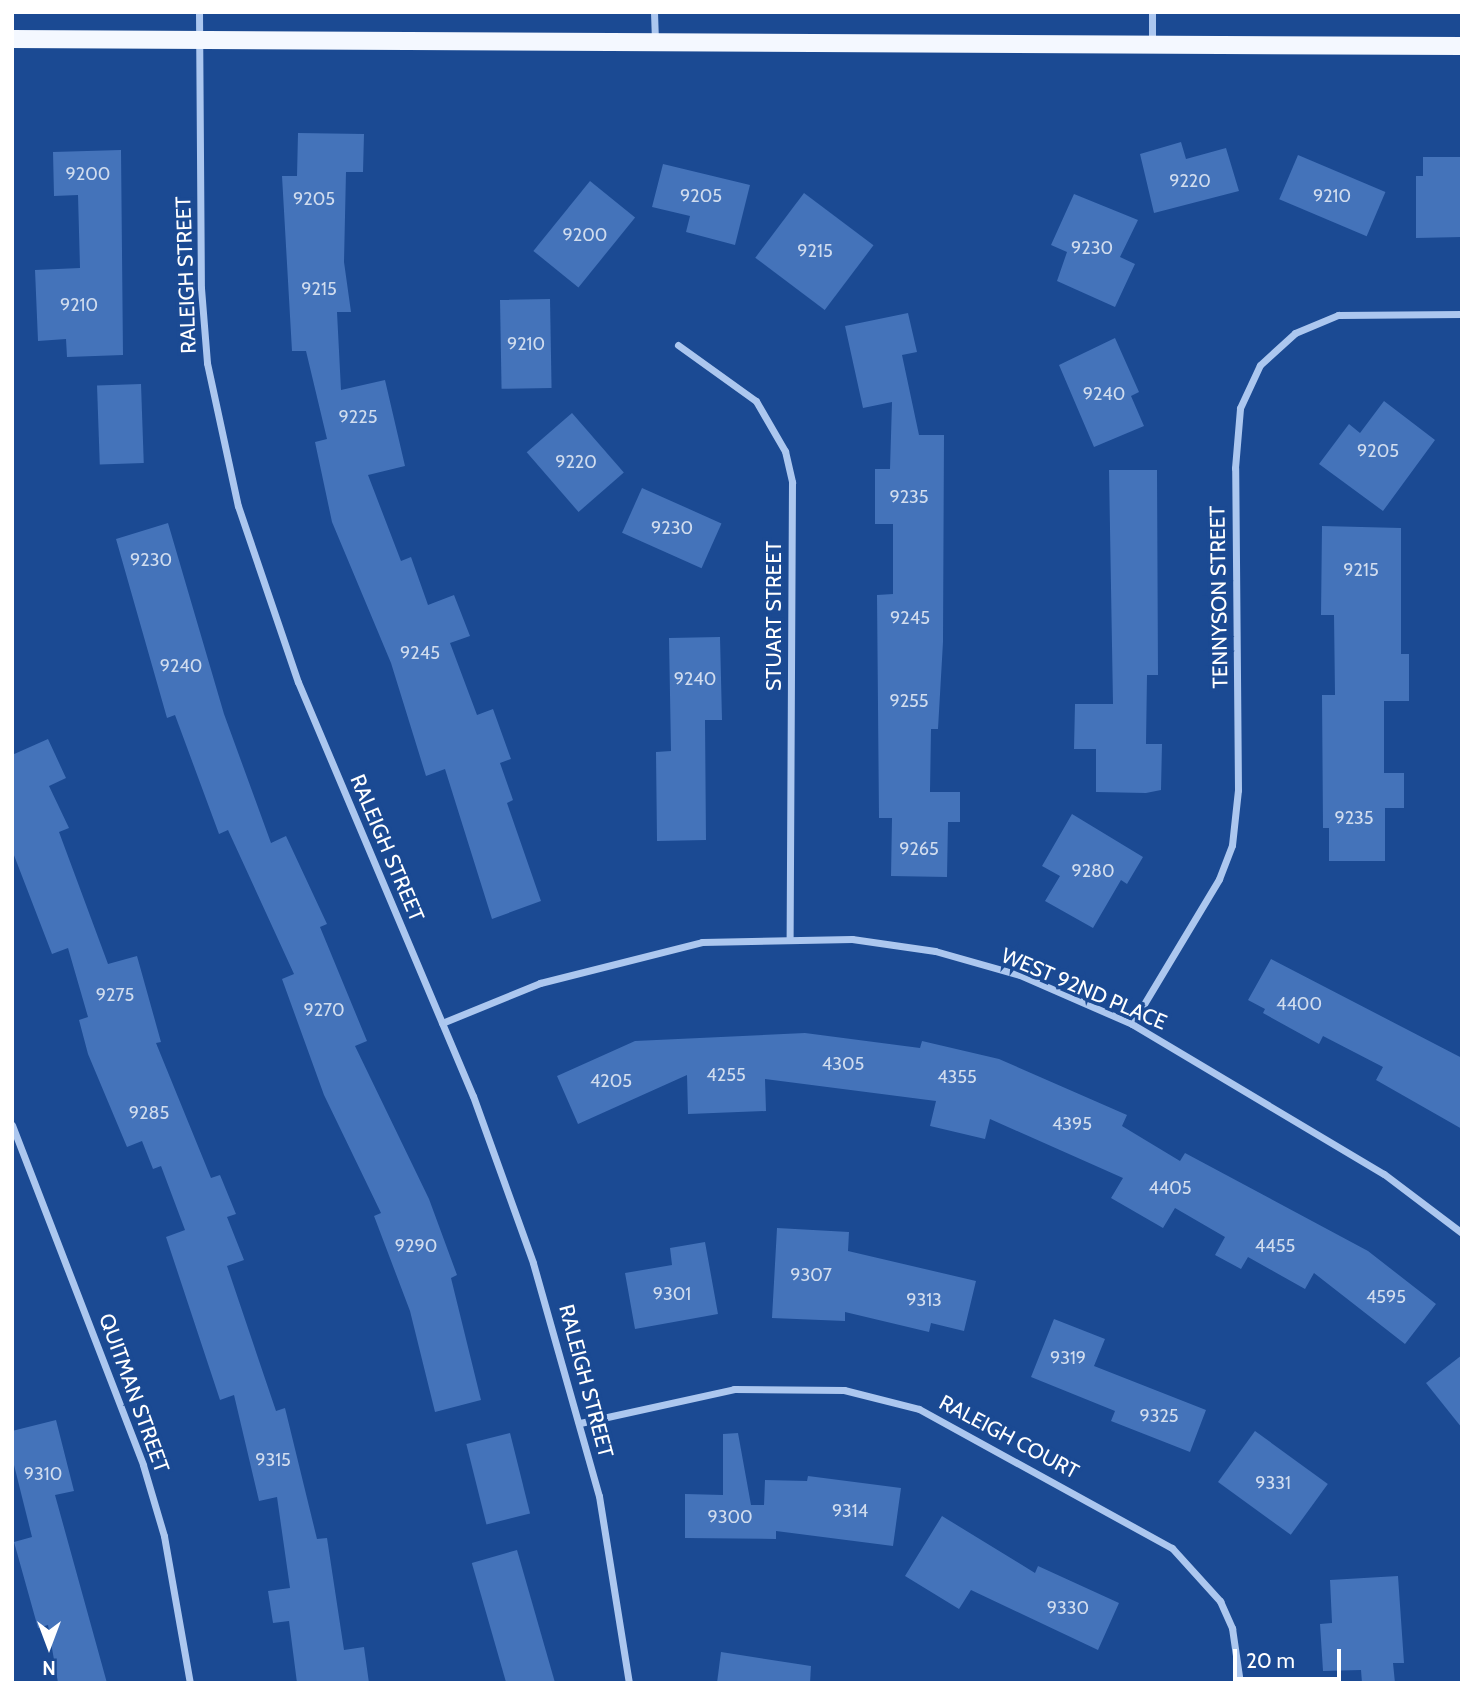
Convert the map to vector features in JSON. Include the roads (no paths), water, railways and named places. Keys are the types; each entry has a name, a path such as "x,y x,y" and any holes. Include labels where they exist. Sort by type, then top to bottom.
{"main road":[{"path":"12,39 1462,46"}],"street":[{"name":"RALEIGH STREET","path":"200,12 201,288 207,363 238,506 298,681 442,1023 533,1263 599,1496 629,1683"},
{"path":"654,12 655,41"},
{"path":"1152,12 1152,45"},
{"name":"TENNYSON STREET","path":"1132,1024 1219,880 1232,845 1238,790 1235,468 1240,408 1260,365 1295,333 1338,315 1462,314"},
{"name":"STUART STREET","path":"678,345 756,401 785,451 792,482 790,937"},
{"name":"WEST 92ND PLACE","path":"442,1023 540,983 631,956 702,942 790,937 852,939 935,951 1020,975 1132,1024 1384,1174 1462,1233"},
{"name":"QUITMAN STREET","path":"12,1125 143,1465 164,1536 190,1683"},
{"name":"RALEIGH COURT","path":"580,1423 734,1389 844,1390 919,1409 1172,1548 1220,1601 1232,1629 1240,1683"}]}
